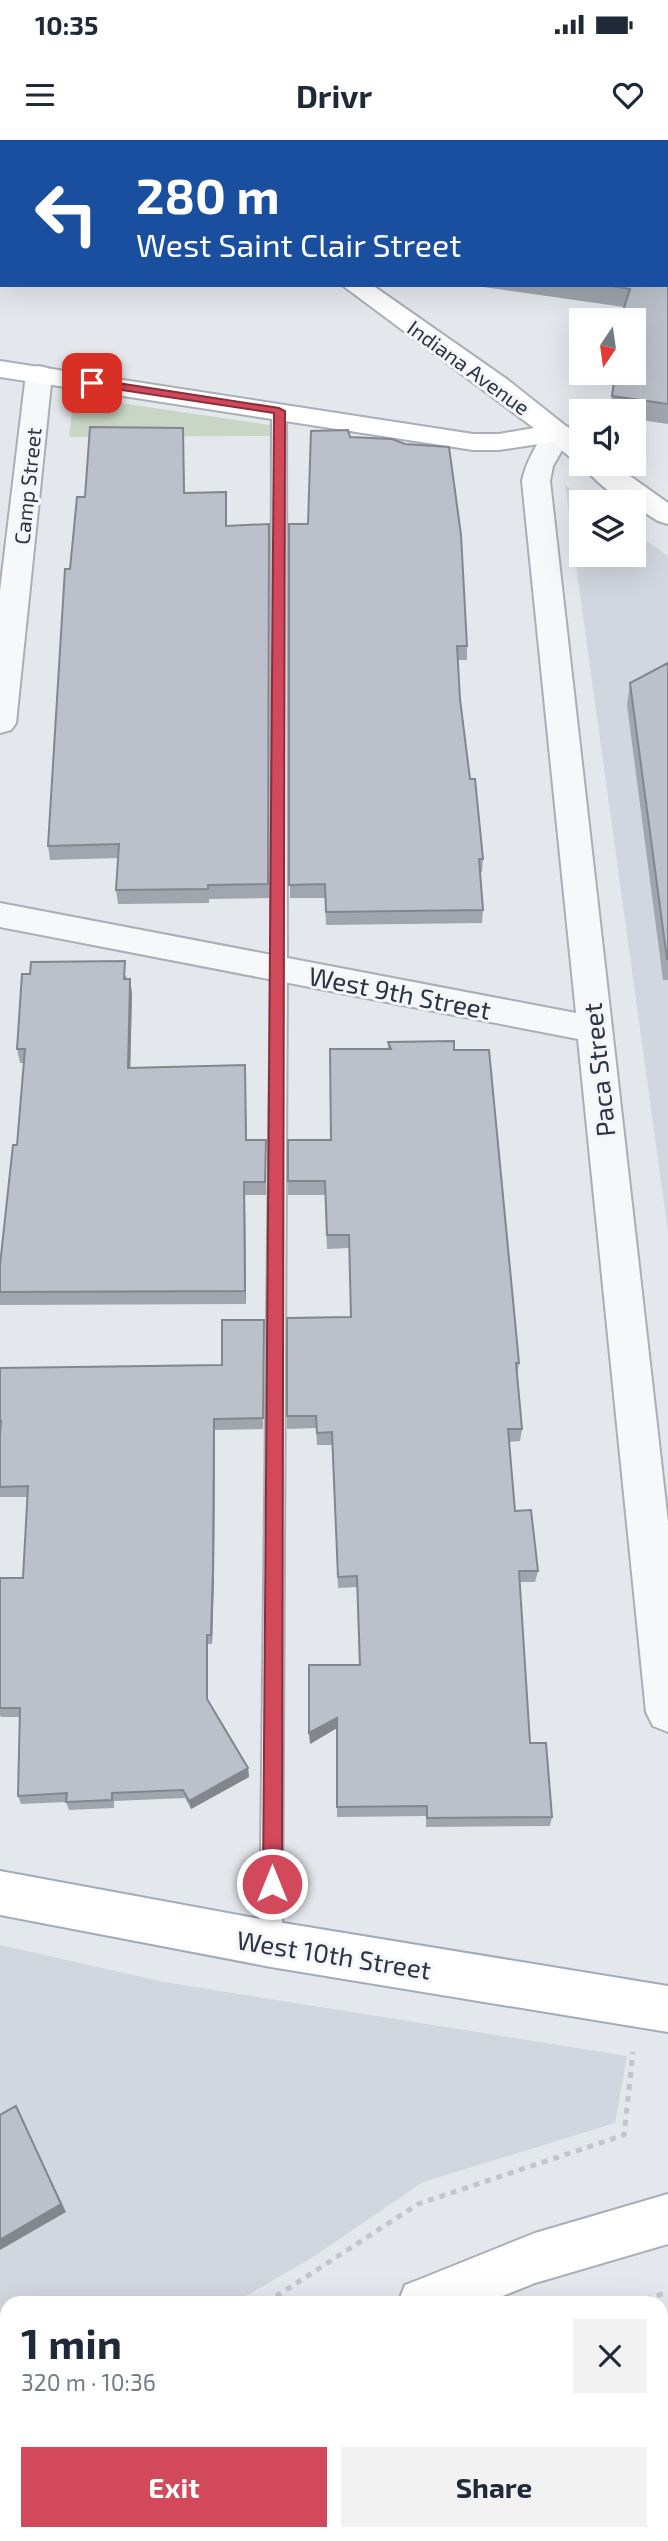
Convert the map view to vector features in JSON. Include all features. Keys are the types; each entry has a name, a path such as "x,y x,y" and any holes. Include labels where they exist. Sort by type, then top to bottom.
{"main road":[{"name":"Indiana Avenue","path":"358,287 498,386 569,441"},
{"path":"0,369 473,442 569,442"},
{"path":"611,476 668,515"},
{"name":"West 10th Street","path":"0,1894 271,1944 668,2009"},
{"path":"440,2296 535,2258 668,2220"}],"street":[{"name":"Camp Street","path":"0,723 39,374"},
{"name":"Paca Street","path":"569,443 539,467 536,481 593,1028 656,1484 668,1712"},
{"name":"West 9th Street","path":"0,915 593,1028"}],"lane":[{"path":"271,1944 279,970 279,411"}],"path":[{"path":"277,2296 418,2204 624,2135 633,2050"}],"shaded area":[{"path":"565,485 572,490 569,490 569,514"},
{"path":"646,540 668,556 668,1232 576,567 646,567"},
{"path":"0,1945 164,1982 627,2056 615,2123 423,2182 313,2257 246,2296 0,2296"}],"green space":[{"path":"74,396 276,426 275,436 69,437"}],"building":[{"path":"618,287 668,287 668,404 612,396 613,385 646,385 646,308 624,308 630,289"},
{"path":"90,427 183,428 184,493 226,492 226,526 269,524 268,884 208,885 208,889 116,890 119,844 48,846 65,569 70,569 77,497 85,497"},
{"path":"348,430 350,437 392,439 405,444 449,447 461,535 467,646 457,646 460,699 470,779 475,779 483,859 479,859 483,910 326,912 325,884 289,885 289,524 308,524 311,431"},
{"path":"668,663 668,959 667,959 630,683"},
{"path":"125,961 124,979 130,979 128,1068 245,1065 246,1140 266,1140 265,1182 244,1182 245,1291 0,1292 0,1265 13,1145 17,1145 25,1049 17,1049 22,974 30,974 31,962"},
{"path":"454,1041 454,1050 489,1050 519,1363 516,1363 522,1429 508,1429 515,1511 531,1510 538,1571 519,1571 530,1743 546,1743 552,1817 427,1818 427,1806 337,1807 337,1718 309,1733 309,1665 360,1665 357,1576 338,1577 332,1432 317,1433 316,1416 287,1416 287,1318 351,1317 349,1235 327,1235 325,1181 288,1181 288,1140 331,1140 330,1049 391,1049 388,1042"},
{"path":"222,1320 264,1320 263,1418 214,1419 213,1568 211,1635 207,1635 207,1699 248,1768 189,1801 183,1790 112,1793 112,1800 66,1802 67,1793 18,1796 20,1708 0,1708 0,1578 23,1578 28,1486 0,1487 0,1368 222,1365"},
{"path":"16,2106 61,2204 0,2240 0,2115"}],"route":[{"path":"92,383 279,411 279,970 272,1884"}]}
